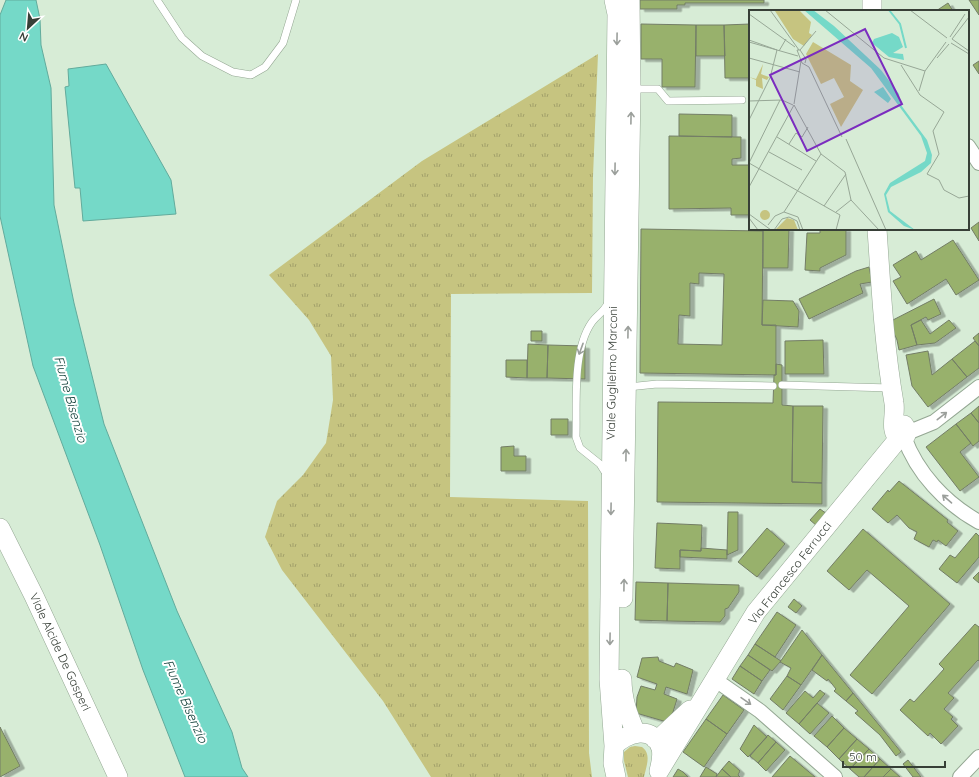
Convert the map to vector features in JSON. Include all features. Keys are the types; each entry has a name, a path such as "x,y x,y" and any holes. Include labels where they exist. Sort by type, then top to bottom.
{"main road":[{"name":"Viale Guglielmo Marconi","path":"614,0 617,14 609,680 614,746"},
{"name":"Viale Guglielmo Marconi","path":"630,0 632,89 622,692 626,708 636,733"},
{"path":"877,230 884,336 901,432"},
{"name":"Via Francesco Ferrucci","path":"711,686 756,612 882,459 901,432"},
{"name":"Viale Alcide De Gasperi","path":"0,528 34,596 118,777"},
{"path":"655,739 662,736 711,686"},
{"path":"659,774 711,686"},
{"path":"616,777 612,763 614,746 626,735 636,733 647,734 655,739 660,747 662,757 659,774"}],"street":[{"path":"969,148 979,163"},
{"path":"979,387 934,422 901,432 920,469 937,490 954,505 979,522"},
{"path":"711,686 760,711 835,777"},
{"path":"960,777 979,757"}],"lane":[{"path":"157,0 182,38 202,56 233,72 251,75 265,67 283,43 296,0"},
{"path":"632,89 658,89 668,101 742,100"},
{"path":"612,482 600,464 580,448 576,437 578,354 592,322 604,311 613,292"},
{"path":"627,387 657,384 773,386"},
{"path":"782,385 892,388"}],"green space":[{"path":"598,54 593,176 592,293 451,294 450,497 588,501 589,753 592,777 431,777 383,701 282,570 265,537 277,501 303,475 326,443 333,400 331,356 309,320 269,275 422,161"},
{"path":"630,747 642,747 647,753 648,761 644,777 628,777 624,761 624,752"}],"water":[{"name":"Fiume Bisenzio","path":"6,0 36,0 40,19 41,45 51,88 54,205 74,303 104,424 177,611 232,732 242,768 248,777 185,777 143,670 100,545 33,366 0,216 0,15"},
{"path":"106,64 171,180 176,214 83,221 80,188 75,188 65,87 69,86 68,69"}],"building":[{"path":"640,0 764,0 764,3 685,3 685,5 677,5 677,9 640,9"},
{"path":"969,0 979,0 979,15"},
{"path":"948,3 952,10 938,10"},
{"path":"641,24 696,25 695,87 662,87 662,59 641,59"},
{"path":"749,24 749,78 725,78 724,25"},
{"path":"696,25 724,25 725,56 696,56"},
{"path":"979,61 979,74 973,65"},
{"path":"679,114 732,115 732,137 679,136"},
{"path":"669,136 741,137 741,158 732,159 732,165 749,165 749,215 731,215 731,208 669,209"},
{"path":"979,222 979,241 971,228"},
{"path":"641,229 763,231 762,325 776,325 776,375 640,373","holes":["699,273 724,274 722,345 678,344 679,315 690,316 690,283 699,284"]},
{"path":"763,230 789,230 788,268 763,268"},
{"path":"820,230 846,230 846,255 820,268 820,271 805,270 807,233 820,233"},
{"path":"953,240 979,280 956,295 946,279 907,304 893,281 901,277 893,265 916,251 921,260"},
{"path":"869,267 872,282 860,284 863,293 809,319 799,299 856,271"},
{"path":"934,299 941,314 928,320 926,317 911,325 917,345 899,350 897,340 889,322"},
{"path":"763,300 793,301 799,311 798,327 762,325"},
{"path":"921,320 930,334 949,320 956,328 935,343 917,345 911,325"},
{"path":"531,331 542,331 542,341 531,341"},
{"path":"979,333 979,346 973,338"},
{"path":"823,340 824,374 785,374 785,341"},
{"path":"975,341 979,346 979,368 967,377 952,359"},
{"path":"528,344 548,345 547,378 527,378"},
{"path":"548,345 585,346 585,379 547,378"},
{"path":"928,351 932,375 952,359 967,377 928,407 912,386 906,355"},
{"path":"506,360 527,360 527,378 506,377"},
{"path":"776,364 782,365 782,405 793,406 792,482 822,483 822,504 657,502 658,402 773,403"},
{"path":"793,406 823,406 822,483 792,482"},
{"path":"979,406 979,423 971,413"},
{"path":"971,413 979,423 979,441 973,446 956,424"},
{"path":"551,419 568,419 568,435 551,435"},
{"path":"956,424 971,443 960,452 979,477 960,491 926,447"},
{"path":"514,446 514,456 526,456 526,471 501,471 501,447"},
{"path":"899,481 948,520 947,522 958,531 946,546 938,540 937,542 933,540 929,547 914,539 917,532 909,528 897,515 888,523 872,509 888,490 889,492"},
{"path":"820,509 827,514 817,526 810,520"},
{"path":"728,512 738,512 738,550 727,555"},
{"path":"657,523 702,525 701,551 680,550 680,569 655,568"},
{"path":"767,528 785,544 757,577 738,562"},
{"path":"863,529 950,604 872,694 850,675 909,606 867,570 849,590 827,571"},
{"path":"976,533 979,536 979,557 957,583 939,569 950,555 955,558"},
{"path":"701,548 727,550 727,559 680,557 680,550 701,551"},
{"path":"979,572 979,583 973,578"},
{"path":"636,582 668,583 667,621 635,620"},
{"path":"668,583 739,585 739,592 728,608 725,609 725,616 720,622 667,621"},
{"path":"794,599 802,606 796,613 788,607"},
{"path":"777,612 796,625 775,657 755,644"},
{"path":"975,624 979,627 979,661 978,660 948,693 954,698 944,709 953,717 951,719 958,726 941,744 930,733 928,736 900,710 910,699 914,702 944,669 939,664"},
{"path":"802,630 822,655 801,685 787,676 791,668 780,662"},
{"path":"755,644 781,661 772,671 748,655"},
{"path":"748,655 770,670 762,681 740,666"},
{"path":"822,655 853,693 846,701 834,691 836,689 828,679 827,681 812,670"},
{"path":"658,657 659,661 674,667 676,663 693,670 687,694 666,687 664,694 677,699 673,712 667,722 636,713 637,697 641,686 655,690 657,684 637,677 642,658"},
{"path":"740,666 762,681 754,694 732,679"},
{"path":"787,676 801,685 783,710 770,699"},
{"path":"820,690 825,694 799,724 786,713 805,691 813,698"},
{"path":"853,693 901,752 896,756 880,735 855,713 858,711 846,701"},
{"path":"723,695 744,710 727,734 706,719"},
{"path":"817,703 829,713 810,734 799,724"},
{"path":"832,716 844,728 827,747 814,736"},
{"path":"706,719 727,734 704,767 683,752"},
{"path":"754,725 767,737 748,757 740,749"},
{"path":"0,727 20,766 0,777"},
{"path":"844,728 857,739 839,759 827,747"},
{"path":"768,735 776,742 758,763 750,756"},
{"path":"857,739 869,749 850,769 839,759"},
{"path":"776,742 785,750 766,771 758,763"},
{"path":"869,749 880,759 864,777 859,777 850,769"},
{"path":"790,756 815,777 772,777"},
{"path":"880,759 891,769 883,777 864,777"},
{"path":"908,760 921,777 913,777 903,764"},
{"path":"729,761 740,771 738,775 740,777 731,777 722,769"},
{"path":"706,767 717,774 716,777 700,777"},
{"path":"678,769 683,772 688,777 673,777"},
{"path":"722,769 731,777 716,777"},
{"path":"891,769 900,777 883,777"}]}
